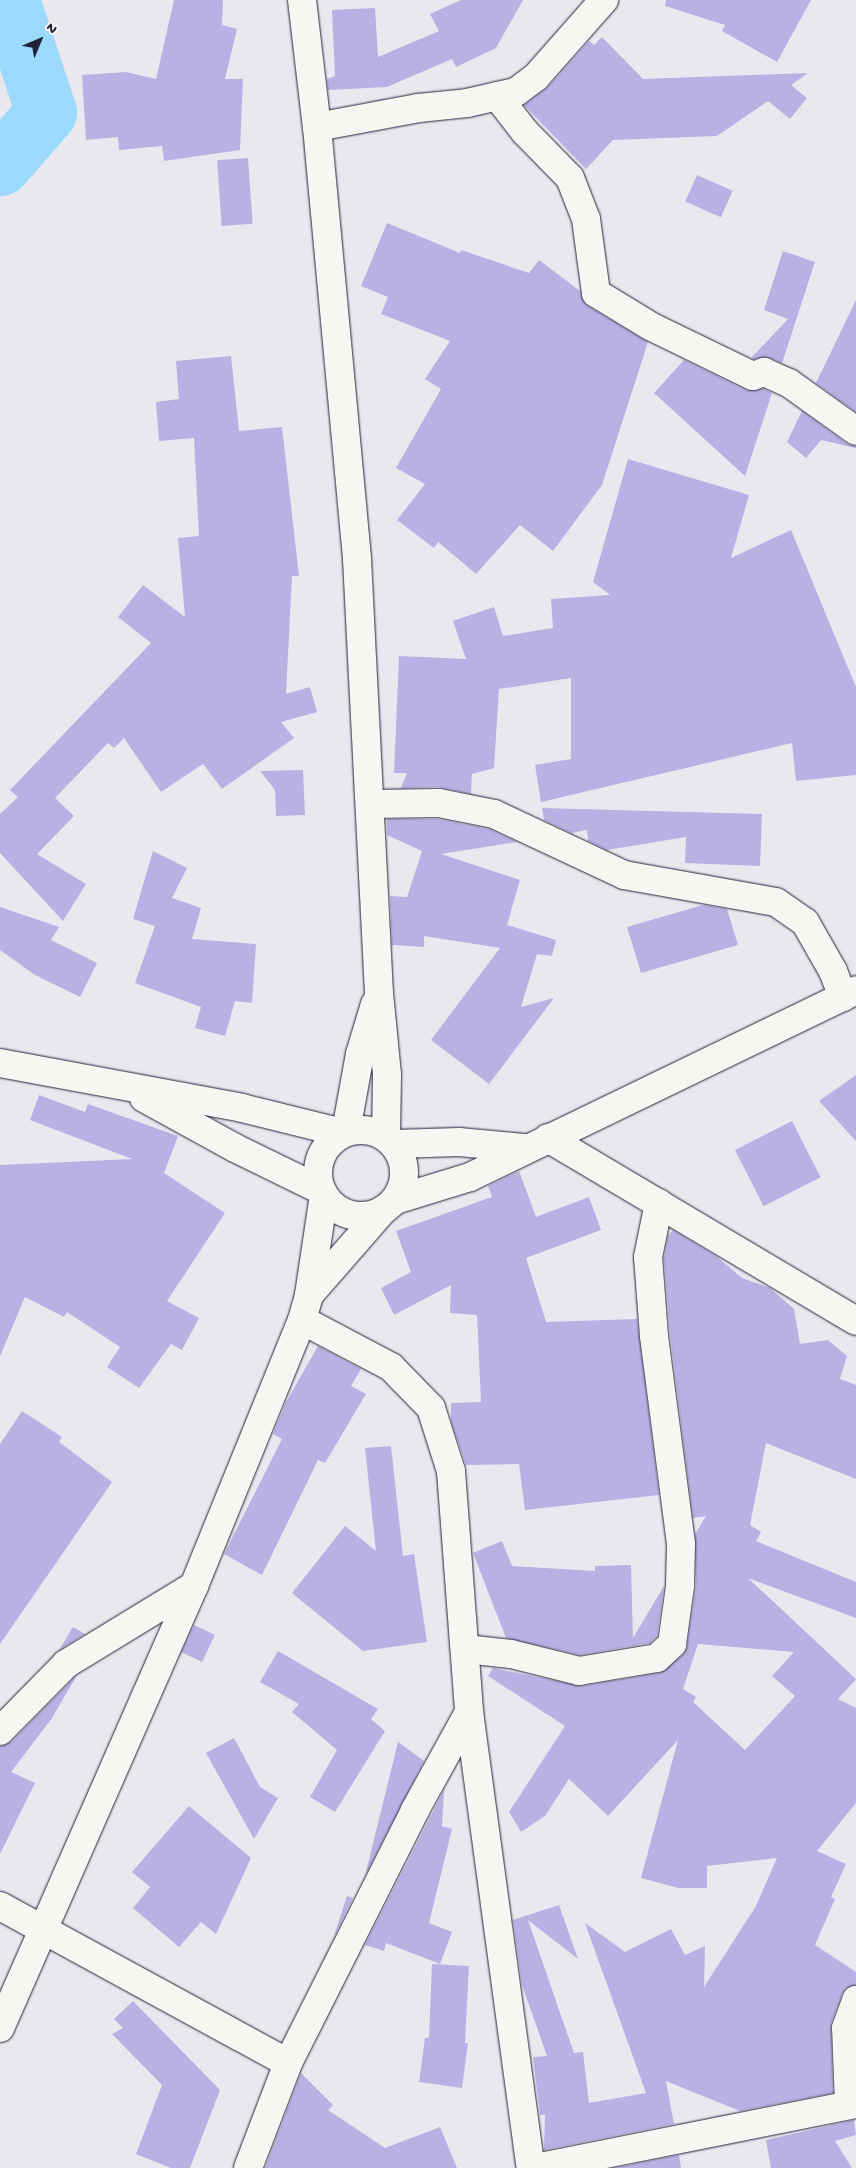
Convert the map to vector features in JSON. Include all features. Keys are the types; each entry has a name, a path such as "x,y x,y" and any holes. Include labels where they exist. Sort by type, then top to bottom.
{"street":[{"path":"302,0 318,127 357,559 372,804 379,993 387,1075 390,1140 401,1154 404,1172 402,1190 306,1308"},
{"path":"318,127 516,92 536,77 604,0"},
{"path":"497,96 570,178 586,219 596,293 650,326 753,376 764,372 789,383 856,431"},
{"path":"126,1088 235,1148 323,1193 345,1213 372,1215 390,1205 470,1177 536,1143 849,994 833,971 805,922 776,902 624,875 562,849 494,814 439,803 372,804"},
{"path":"0,2028 194,1586 306,1308 323,1193 318,1168 326,1147 345,1132 360,1054 379,993"},
{"path":"0,1063 126,1088 242,1108 345,1132 367,1130 390,1140 536,1143 659,1203 856,1321"},
{"path":"465,1649 510,1654 578,1671 657,1658 672,1644 680,1586 680,1544 654,1336 648,1258 659,1203"},
{"path":"306,1308 391,1367 431,1408 451,1471 469,1712 533,2168 852,2104 846,2028 856,2000"},
{"path":"0,1731 66,1664 194,1586"},
{"path":"248,2168 288,2062 415,1810 469,1712"},
{"path":"0,1906 288,2062"}],"building":[{"path":"174,0 223,0 222,25 237,29 225,79 243,79 240,150 164,161 162,146 119,150 118,137 86,140 82,75 126,72 156,79"},
{"path":"461,0 523,0 496,48 456,67 452,59 387,87 328,90 327,79 335,76 332,10 375,8 378,57 439,31 430,14"},
{"path":"666,0 811,0 777,62 722,31 725,25 665,6"},
{"path":"602,37 643,79 808,73 791,85 807,98 790,119 768,101 717,136 613,140 586,169 524,105 548,87 589,41 594,45"},
{"path":"248,158 253,224 222,226 217,160"},
{"path":"697,175 733,191 721,217 685,201"},
{"path":"387,223 460,253 461,250 529,273 539,260 580,291 588,306 648,342 602,485 553,551 520,525 476,574 438,542 434,548 397,520 425,484 396,468 441,389 425,379 450,341 381,314 388,297 361,286"},
{"path":"783,251 815,262 782,363 770,358 751,358 788,319 764,310"},
{"path":"856,300 856,412 816,383"},
{"path":"231,356 239,431 282,427 299,576 292,576 286,694 310,687 317,712 281,722 294,738 222,789 203,764 161,792 124,738 114,748 108,743 55,798 74,816 37,854 86,884 63,921 0,853 0,814 18,797 10,790 151,643 118,617 143,585 185,617 178,538 199,536 194,438 159,441 156,402 179,399 176,361"},
{"path":"684,360 746,390 763,389 772,393 745,476 654,393"},
{"path":"802,411 847,444 856,446 856,448 821,440 806,458 787,442"},
{"path":"628,459 749,495 731,558 791,530 856,687 856,775 796,781 792,743 541,802 535,765 571,759 571,678 499,689 494,768 472,774 471,794 439,787 401,788 407,773 394,773 399,656 466,659 453,621 494,607 503,636 553,628 551,599 610,595 593,582"},
{"path":"303,770 305,815 276,816 275,790 260,771"},
{"path":"542,808 762,814 760,866 685,863 686,837 607,850 588,841 587,830 571,833 544,820"},
{"path":"387,819 438,819 489,829 517,842 441,854 520,880 507,925 556,940 552,956 537,954 521,1007 554,998 489,1084 431,1040 500,948 424,936 424,947 392,945 390,896 407,897 422,851 387,835"},
{"path":"153,851 187,868 172,898 201,908 192,939 256,944 252,1003 235,1001 225,1036 195,1028 201,1007 135,983 155,926 133,919"},
{"path":"703,905 727,909 738,945 641,973 627,927"},
{"path":"0,907 59,927 51,940 97,963 80,997 35,975 0,950"},
{"path":"856,1075 856,1141 819,1101"},
{"path":"39,1095 85,1112 88,1104 178,1136 164,1173 225,1213 167,1301 199,1318 182,1350 171,1344 139,1388 107,1367 120,1347 67,1312 64,1317 25,1297 0,1356 0,1165 132,1159 30,1120"},
{"path":"792,1121 821,1177 764,1206 735,1150"},
{"path":"519,1171 536,1217 589,1197 601,1230 526,1258 546,1322 637,1319 659,1495 525,1510 519,1464 466,1465 451,1421 451,1403 481,1402 477,1315 450,1313 451,1285 394,1315 381,1288 411,1272 396,1231 492,1197 488,1186"},
{"path":"673,1230 716,1256 742,1278 770,1288 794,1309 800,1344 828,1340 847,1356 840,1379 856,1385 856,1479 766,1443 750,1525 761,1532 756,1541 856,1582 856,1618 748,1578 856,1679 838,1699 856,1708 856,1803 817,1851 846,1864 831,1897 835,1899 815,1945 856,1972 856,1985 846,1988 842,1994 831,2023 833,2093 740,2111 666,2081 674,2124 544,2150 545,2115 540,2115 533,2057 547,2056 522,1985 513,1920 559,1905 578,1959 528,1920 574,2053 583,2052 589,2103 646,2093 585,1923 625,1952 671,1929 685,1955 705,1946 704,1987 756,1906 777,1858 707,1866 707,1888 678,1888 641,1878 678,1740 608,1816 569,1779 545,1816 521,1832 509,1812 565,1726 488,1676 493,1668 582,1686 660,1673 683,1655 687,1646 696,1586 695,1534 706,1516 693,1518 670,1334 664,1258 668,1236","holes":["698,1644 794,1652 772,1676 795,1696 745,1750 693,1702 696,1697 683,1689"]},
{"path":"318,1346 361,1369 351,1386 366,1394 325,1463 318,1460 262,1575 224,1554 282,1439 273,1434 286,1402"},
{"path":"22,1411 62,1437 59,1442 112,1482 0,1644 0,1444"},
{"path":"391,1446 403,1556 414,1554 427,1642 363,1651 292,1593 345,1526 376,1551 365,1448"},
{"path":"502,1541 512,1566 595,1571 595,1566 631,1565 633,1638 664,1586 657,1636 650,1643 580,1655 506,1638 473,1553"},
{"path":"194,1625 215,1635 202,1662 181,1652"},
{"path":"73,1627 85,1634 59,1650"},
{"path":"278,1651 378,1709 371,1719 385,1731 335,1812 310,1797 337,1750 292,1712 299,1704 260,1682"},
{"path":"77,1675 52,1718 11,1772 35,1783 0,1854 0,1746 11,1742"},
{"path":"234,1738 260,1787 278,1798 254,1839 206,1753"},
{"path":"398,1742 424,1761 365,1876"},
{"path":"444,1790 442,1826 452,1829 429,1923 452,1932 440,1964 386,1943 384,1951 365,1945"},
{"path":"189,1806 251,1858 216,1934 201,1922 179,1947 133,1908 150,1887 132,1872"},
{"path":"347,1896 353,1898 334,1936"},
{"path":"432,1964 469,1966 465,2043 468,2043 462,2088 419,2082 425,2038 429,2038"},
{"path":"133,2001 220,2090 190,2168 171,2168 136,2154 162,2085 112,2034 123,2028 114,2019"},
{"path":"301,2073 333,2105 328,2110 385,2148 440,2127 457,2168 265,2168"},
{"path":"854,2120 856,2135 835,2141 852,2168 771,2168 766,2140"},
{"path":"679,2155 681,2168 615,2168"}],"waterway":[{"path":"0,165 46,112 9,0"}]}
